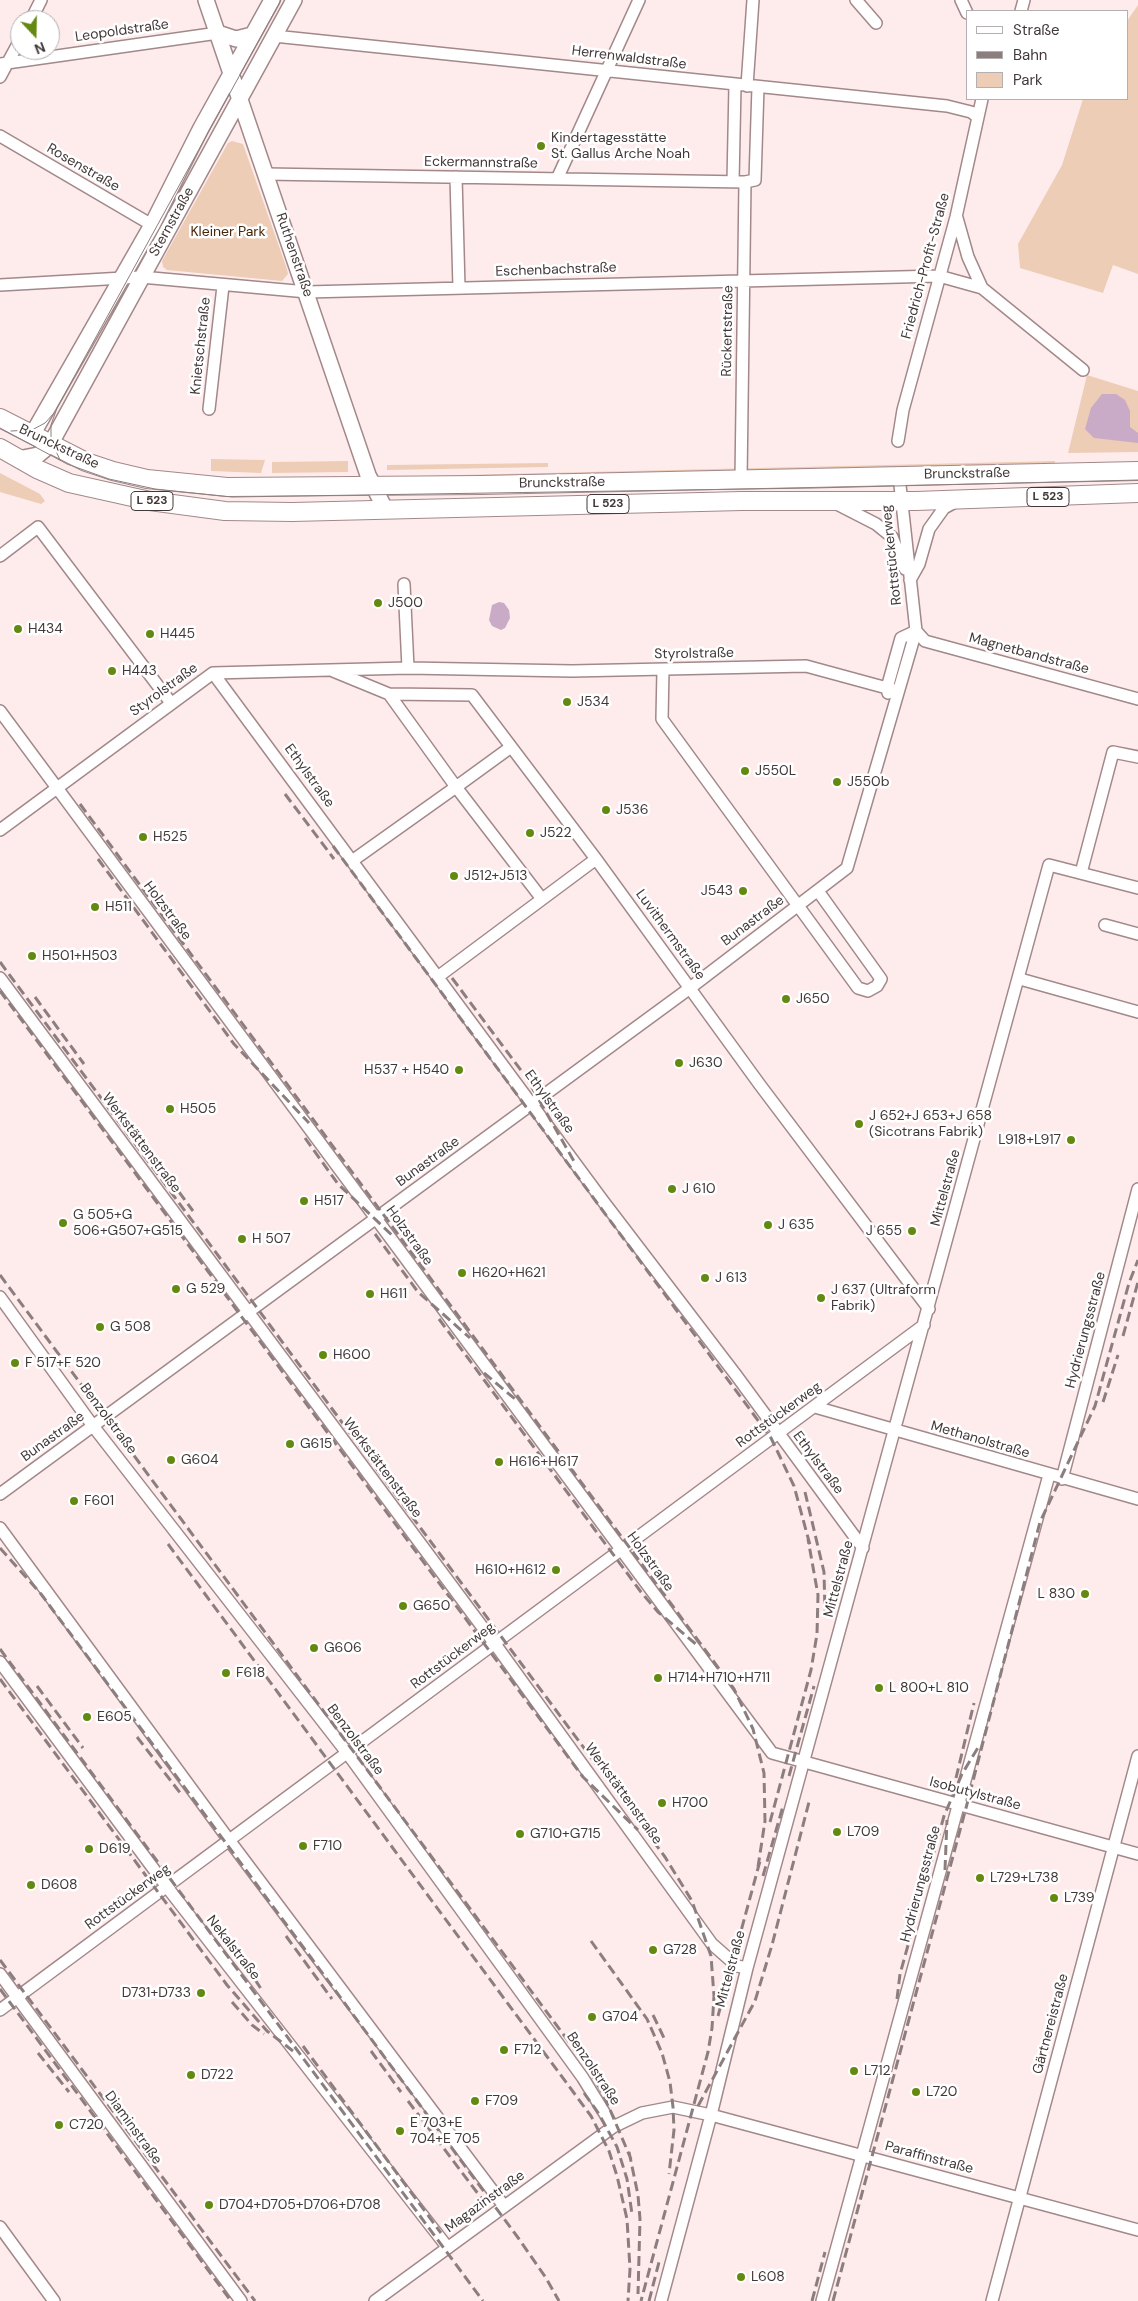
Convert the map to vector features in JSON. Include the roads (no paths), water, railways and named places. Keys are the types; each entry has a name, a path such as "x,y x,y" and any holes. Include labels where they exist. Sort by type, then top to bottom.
{"main road":[{"name":"Ruthenstraße","path":"206,0 241,97 372,486 385,509"},
{"name":"Sternstraße","path":"32,435 152,225 272,0"},
{"name":"Sternstraße","path":"50,445 294,0"},
{"path":"218,33 236,39 252,36"},
{"path":"222,130 238,128 252,131"},
{"name":"Brunckstraße","path":"0,418 86,462 147,479 227,487 741,480 1138,470"},
{"path":"18,459 38,455 50,445"},
{"name":"Brunckstraße","path":"0,448 18,459 69,482 124,496 187,507 225,511 292,512 958,500 1138,493"}],"street":[{"path":"557,179 640,0"},
{"name":"Rückertstraße","path":"741,480 746,86 753,0"},
{"path":"856,0 876,23"},
{"name":"Leopoldstraße","path":"4,64 218,33"},
{"name":"Herrenwaldstraße","path":"274,36 947,106 971,112 978,117"},
{"path":"0,77 4,64"},
{"name":"Rückertstraße","path":"744,182 746,86"},
{"name":"Friedrich-Profit-Straße","path":"898,441 903,410 956,217 978,125 982,100"},
{"name":"Rosenstraße","path":"0,136 152,225"},
{"name":"Eckermannstraße","path":"266,174 744,182"},
{"path":"456,178 459,288"},
{"path":"956,217 968,257 982,288"},
{"name":"Eschenbachstraße","path":"0,285 141,277 223,286 307,292 939,276 982,288 1083,370"},
{"name":"Knietschstraße","path":"209,409 223,286"},
{"name":"Rottstückerweg","path":"799,905 847,868 893,709 892,689 916,631 898,476"},
{"path":"910,580 918,567 929,529 944,508 958,500"},
{"path":"831,501 876,524 892,537 910,580"},
{"path":"0,556 38,527 171,703"},
{"path":"404,584 408,668"},
{"name":"Magnetbandstraße","path":"916,631 925,641 1138,699"},
{"name":"Styrolstraße","path":"0,830 213,673 408,668 572,671 806,666 892,689"},
{"path":"662,670 662,719 858,988 868,991 877,986 881,979 876,970 818,891"},
{"name":"Luvithermstraße","path":"333,671 389,694 472,696 596,859 760,1085 929,1309"},
{"name":"Ethylstraße","path":"213,673 863,1548"},
{"path":"389,694 456,787 542,898"},
{"name":"Holzstraße","path":"0,711 772,1753 805,1762"},
{"path":"352,861 511,747"},
{"path":"1138,757 1113,752 1080,873 1138,888"},
{"path":"438,976 596,859"},
{"name":"Mittelstraße","path":"661,2301 711,2115 747,1968 1050,865 1080,873"},
{"name":"Bunastraße","path":"0,1494 690,988 799,905"},
{"path":"1105,925 1138,934"},
{"name":"Werkstättenstraße","path":"0,978 495,1644 712,1944 738,1966 747,1968"},
{"path":"1020,979 1138,1012"},
{"name":"Hydrierungsstraße","path":"1062,1479 1138,1189"},
{"name":"Benzolstraße","path":"0,1297 93,1426 348,1754 583,2078 612,2127 642,2113 661,2108 673,2107 711,2115"},
{"name":"Rottstückerweg","path":"0,2010 924,1326"},
{"name":"Methanolstraße","path":"815,1407 1062,1479 1138,1499"},
{"name":"Hydrierungsstraße","path":"822,2301 1049,1475"},
{"path":"0,1528 229,1840 504,2206"},
{"name":"Nekalstraße","path":"0,1662 166,1887 448,2248"},
{"name":"Gärtnereistraße","path":"992,2301 1138,1756"},
{"name":"Isobutylstraße","path":"805,1762 958,1806 1138,1854"},
{"name":"Diaminstraße","path":"0,1974 242,2301"},
{"name":"Paraffinstraße","path":"711,2115 1138,2230"},
{"name":"Magazinstraße","path":"375,2301 612,2127"},
{"path":"0,2227 54,2301"}],"tram line":[{"path":"60,460 51,440 51,425 57,408 281,0"},
{"path":"11,431 32,430 45,423 54,413"},
{"path":"0,428 67,464 109,479 155,489 232,497 813,488 1138,480"}],"railway":[{"path":"285,794 334,859"},
{"path":"80,804 734,1689 753,1729 764,1773 765,1821 758,1867"},
{"path":"333,846 771,1438 794,1486 810,1545"},
{"path":"98,859 234,1044 309,1123"},
{"path":"0,962 665,1857 692,1901 711,1956 714,1996 712,2028 708,2052 641,2301"},
{"path":"452,978 526,1077 575,1163"},
{"path":"0,991 583,1777 638,1830"},
{"path":"35,997 84,1064"},
{"path":"108,1095 193,1211"},
{"path":"305,1138 338,1184 395,1238"},
{"path":"375,1234 418,1292 470,1338"},
{"path":"833,2301 966,1808 1040,1522 1095,1406 1129,1283 1138,1260"},
{"path":"0,1275 589,2069 605,2098 631,2159"},
{"path":"1123,1336 1138,1282"},
{"path":"439,1319 641,1592 658,1612 697,1645"},
{"path":"1103,1402 1118,1355"},
{"path":"484,1373 515,1399"},
{"path":"805,1492 824,1572 825,1613"},
{"path":"770,1822 811,1670 817,1634 818,1595 808,1539"},
{"path":"168,1544 591,2116 609,2151 627,2219 630,2269 628,2301"},
{"path":"0,1548 41,1594 312,1959 519,2239 546,2278 559,2301"},
{"path":"0,1649 483,2301"},
{"path":"0,1679 227,1985 267,2031 293,2051"},
{"path":"37,1686 83,1748"},
{"path":"789,1776 814,1686"},
{"path":"956,1778 974,1703"},
{"path":"137,1737 181,1794"},
{"path":"897,1999 900,1974 944,1816 962,1774 979,1746"},
{"path":"698,2106 755,2001 772,1945 809,1802"},
{"path":"763,1876 783,1806"},
{"path":"945,1870 947,1820"},
{"path":"718,2016 760,1861"},
{"path":"286,1936 332,1999"},
{"path":"591,1941 647,2019 662,2053 670,2082 673,2107 674,2130 669,2174"},
{"path":"0,1960 255,2301"},
{"path":"247,1967 263,1992"},
{"path":"0,1989 231,2301"},
{"path":"232,2002 252,2025 264,2034"},
{"path":"653,2015 665,2040"},
{"path":"303,2046 441,2233"},
{"path":"371,2051 401,2092"},
{"path":"38,2053 69,2092"},
{"path":"590,2057 600,2075"},
{"path":"584,2093 599,2114 617,2147 627,2179 632,2214"},
{"path":"408,2101 482,2199"},
{"path":"629,2152 638,2195 640,2219 638,2294"},
{"path":"812,2301 825,2252"},
{"path":"649,2301 659,2262"}],"place":[{"name":"Kindertagesstätte St. Gallus Arche Noah","path":"541,146"},
{"name":"J500","path":"378,603"},
{"name":"H434","path":"18,629"},
{"name":"H445","path":"150,634"},
{"name":"H443","path":"112,671"},
{"name":"J534","path":"567,702"},
{"name":"J550L","path":"745,771"},
{"name":"J550b","path":"837,782"},
{"name":"J536","path":"606,810"},
{"name":"J522","path":"530,833"},
{"name":"H525","path":"143,837"},
{"name":"J512+J513","path":"454,876"},
{"name":"J543","path":"743,891"},
{"name":"H511","path":"95,907"},
{"name":"H501+H503","path":"32,956"},
{"name":"J650","path":"786,999"},
{"name":"J630","path":"679,1063"},
{"name":"H537 + H540","path":"459,1070"},
{"name":"H505","path":"170,1109"},
{"name":"J 652+J 653+J 658 (Sicotrans Fabrik)","path":"859,1124"},
{"name":"L918+L917","path":"1071,1140"},
{"name":"J 610","path":"672,1189"},
{"name":"H517","path":"304,1201"},
{"name":"G 505+G 506+G507+G515","path":"63,1223"},
{"name":"J 635","path":"768,1225"},
{"name":"J 655","path":"912,1231"},
{"name":"H 507","path":"242,1239"},
{"name":"H620+H621","path":"462,1273"},
{"name":"J 613","path":"705,1278"},
{"name":"G 529","path":"176,1289"},
{"name":"H611","path":"370,1294"},
{"name":"J 637 (Ultraform Fabrik)","path":"821,1298"},
{"name":"G 508","path":"100,1327"},
{"name":"H600","path":"323,1355"},
{"name":"F 517+F 520","path":"15,1363"},
{"name":"G615","path":"290,1444"},
{"name":"G604","path":"171,1460"},
{"name":"H616+H617","path":"499,1462"},
{"name":"F601","path":"74,1501"},
{"name":"H610+H612","path":"556,1570"},
{"name":"L 830","path":"1085,1594"},
{"name":"G650","path":"403,1606"},
{"name":"G606","path":"314,1648"},
{"name":"F618","path":"226,1673"},
{"name":"H714+H710+H711","path":"658,1678"},
{"name":"L 800+L 810","path":"879,1688"},
{"name":"E605","path":"87,1717"},
{"name":"H700","path":"662,1803"},
{"name":"L709","path":"837,1832"},
{"name":"G710+G715","path":"520,1834"},
{"name":"F710","path":"303,1846"},
{"name":"D619","path":"89,1849"},
{"name":"L729+L738","path":"980,1878"},
{"name":"D608","path":"31,1885"},
{"name":"L739","path":"1054,1898"},
{"name":"G728","path":"653,1950"},
{"name":"D731+D733","path":"201,1993"},
{"name":"G704","path":"592,2017"},
{"name":"F712","path":"504,2050"},
{"name":"L712","path":"854,2071"},
{"name":"D722","path":"191,2075"},
{"name":"L720","path":"916,2092"},
{"name":"F709","path":"475,2101"},
{"name":"C720","path":"59,2125"},
{"name":"E 703+E 704+E 705","path":"400,2131"},
{"name":"D704+D705+D706+D708","path":"209,2205"},
{"name":"L608","path":"741,2277"}],"park label":[{"name":"Kleiner Park","path":"228,232"}]}
